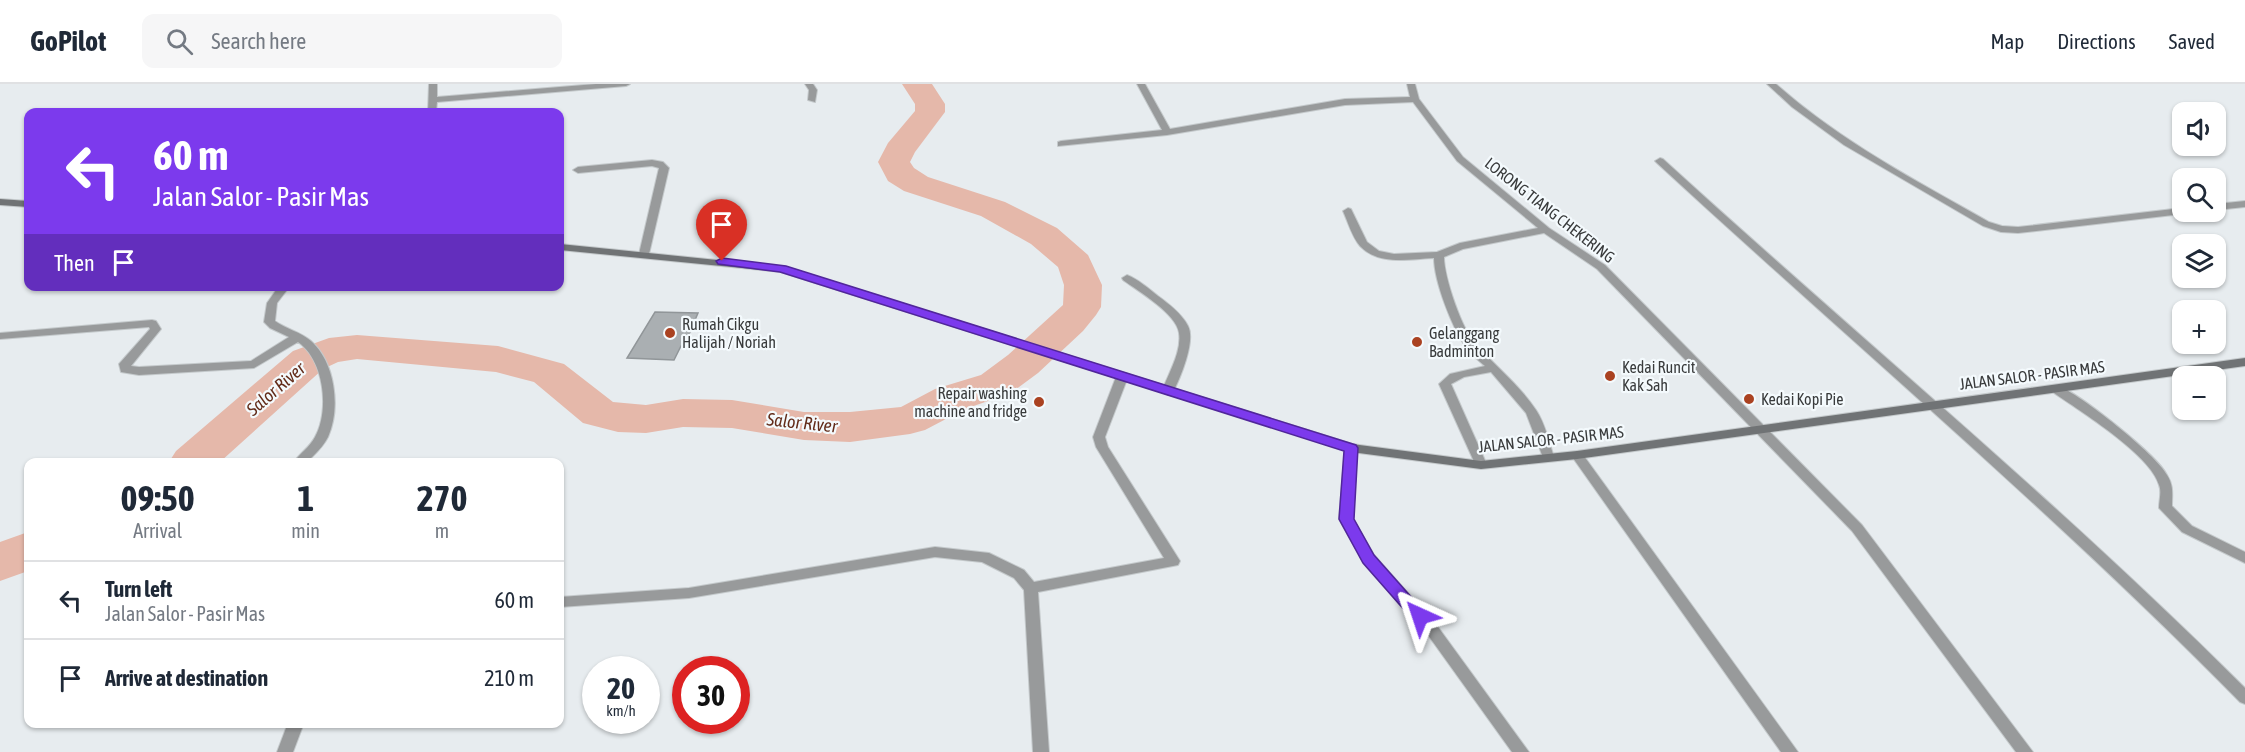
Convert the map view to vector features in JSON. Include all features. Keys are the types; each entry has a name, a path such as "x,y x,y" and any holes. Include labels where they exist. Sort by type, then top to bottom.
{"main road":[{"path":"0,202 24,204"},
{"name":"JALAN SALOR - PASIR MAS","path":"564,247 782,269 1351,448 1482,465 1577,455 1933,404 2058,390 2245,362"}],"street":[{"path":"433,84 432,93 435,100 433,108"},
{"path":"435,100 627,84"},
{"path":"809,84 813,90 812,100"},
{"path":"1141,84 1167,132"},
{"name":"LORONG TIANG CHEKERING","path":"1411,84 1415,99 1460,159 1546,230 1602,267 1857,528 2025,752"},
{"path":"1772,84 1784,96 1832,132 1883,165 1986,224 2001,229 2018,230 2172,212"},
{"path":"1061,144 1167,132 1346,102 1415,99"},
{"path":"1660,161 1800,289 1933,404 2181,631 2245,698"},
{"path":"578,170 652,163 660,164 664,168 644,254"},
{"path":"2226,206 2245,204"},
{"path":"1348,211 1364,243 1376,254 1394,257 1439,255 1460,246 1546,230"},
{"path":"1439,255 1439,268 1455,317 1470,346 1494,368 1532,412 1548,457"},
{"path":"1127,278 1178,318 1185,330 1184,342 1168,391"},
{"path":"281,291 272,303 269,321 276,328 309,345 330,389 323,434 303,458"},
{"path":"0,336 152,323 156,329 125,363 125,369 139,371 254,363 296,338"},
{"path":"1482,465 1445,384 1448,379 1494,368"},
{"path":"1031,589 1173,561 1102,447 1099,437 1122,377"},
{"path":"2058,390 2129,441 2156,470 2167,485 2166,508 2187,529 2245,558"},
{"path":"1351,448 1346,519 1369,559 1433,631 1521,752"},
{"path":"1577,455 1790,752"},
{"path":"564,602 690,593 935,552 984,557 1019,574 1031,589 1041,752"},
{"path":"285,752 294,728"}],"building":[{"name":"Rumah Cikgu Halijah / Noriah","path":"655,312 698,313 684,346 681,346 674,360 627,358"}],"waterway":[{"name":"Salor River","path":"197,458 308,360 329,350 357,347 498,359 549,373 598,413 618,418 646,419 683,413 732,414 804,426 850,427 910,420 950,399 996,384 1023,364 1069,323 1082,307 1083,285 1075,263 1044,236 993,209 916,184 900,174 894,162 899,150 930,112 930,104 917,84"},
{"name":"Salor River","path":"0,563 24,552"}],"place":[{"name":"Rumah Cikgu Halijah / Noriah","path":"670,333"},
{"name":"Gelanggang Badminton","path":"1417,342"},
{"name":"Kedai Runcit Kak Sah","path":"1610,376"},
{"name":"Kedai Kopi Pie","path":"1749,399"},
{"name":"Repair washing machine and fridge","path":"1039,402"}],"route":[{"path":"722,261 782,269 1351,448 1346,519 1369,559 1420,616"}]}
